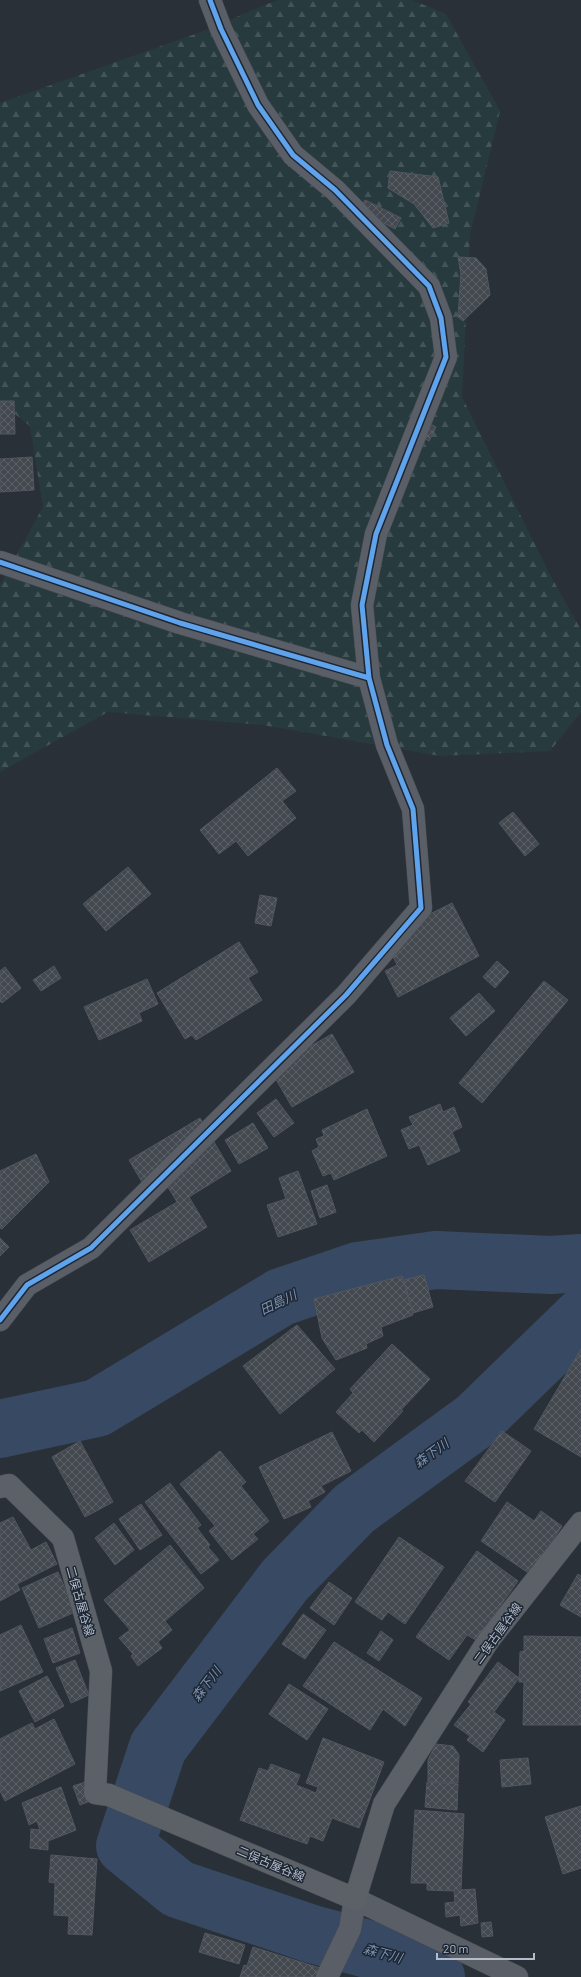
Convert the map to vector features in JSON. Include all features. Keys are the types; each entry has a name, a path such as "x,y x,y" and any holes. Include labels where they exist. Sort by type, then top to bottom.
{"main road":[{"name":"二俣古屋谷線","path":"3,1483 63,1538 101,1671 95,1793 110,1795 355,1899 384,1804 488,1641 581,1523"}],"street":[{"path":"0,1320 27,1285 91,1248 346,995 421,908 414,809 387,745 369,678 362,605 376,534 446,357 440,318 429,286 335,190 294,155 258,105 221,29 210,0"},
{"path":"0,562 180,622 369,678"},
{"path":"327,1977 350,1929 355,1899 517,1977"}],"green space":[{"path":"277,0 412,0 446,14 500,111 470,235 462,397 549,573 581,630 581,712 550,751 440,756 263,725 108,712 0,772 0,585 43,507 30,426 0,402 0,103 201,32"}],"building":[{"path":"390,171 438,177 449,223 433,228 414,204 388,188"},
{"path":"365,200 401,218 395,229 359,210"},
{"path":"458,257 476,258 486,269 490,295 463,321 458,317 461,274"},
{"path":"0,401 14,401 15,434 0,434"},
{"path":"424,421 436,427 429,441 418,435"},
{"path":"32,457 34,490 0,492 0,459"},
{"path":"277,768 296,791 282,801 296,818 248,856 236,841 219,854 200,830"},
{"path":"513,812 539,844 525,856 499,823"},
{"path":"128,867 151,894 106,931 83,904"},
{"path":"260,895 277,898 271,926 255,923"},
{"path":"452,903 479,956 398,997 385,971 397,965 384,937"},
{"path":"239,942 258,972 248,978 262,1000 196,1040 192,1035 185,1039 157,993"},
{"path":"497,961 509,972 495,988 483,977"},
{"path":"54,966 61,978 41,991 33,980"},
{"path":"5,967 21,988 2,1003 0,1001 0,971"},
{"path":"147,979 158,1004 139,1013 142,1021 99,1040 84,1007"},
{"path":"544,981 568,1000 482,1103 459,1083"},
{"path":"479,993 495,1011 466,1036 450,1018"},
{"path":"332,1034 354,1072 292,1107 270,1069"},
{"path":"276,1099 294,1123 274,1137 257,1113"},
{"path":"440,1104 443,1112 454,1107 462,1127 452,1132 460,1151 428,1165 419,1145 409,1149 401,1130 413,1125 409,1117"},
{"path":"367,1109 387,1156 334,1180 331,1173 323,1176 312,1151 319,1147 316,1139 324,1136 322,1130"},
{"path":"200,1118 231,1171 189,1197 207,1227 149,1262 130,1230 177,1202 163,1179 146,1189 129,1160"},
{"path":"253,1123 268,1148 239,1164 225,1140"},
{"path":"36,1154 49,1182 2,1229 0,1228 0,1171"},
{"path":"298,1171 317,1224 278,1237 267,1205 286,1199 279,1178"},
{"path":"327,1185 336,1212 320,1218 311,1191"},
{"path":"0,1238 9,1247 0,1256"},
{"path":"424,1275 433,1307 413,1313 404,1280"},
{"path":"402,1276 413,1315 381,1327 383,1336 366,1344 367,1348 336,1360 322,1338 314,1299"},
{"path":"297,1325 335,1369 280,1414 243,1366"},
{"path":"392,1344 430,1379 374,1442 362,1430 359,1433 336,1412 353,1393 350,1389"},
{"path":"581,1349 581,1457 534,1429"},
{"path":"502,1431 531,1451 495,1502 465,1481"},
{"path":"332,1432 351,1471 321,1486 325,1492 308,1501 311,1507 284,1519 259,1467"},
{"path":"80,1441 113,1502 85,1517 52,1457"},
{"path":"220,1451 246,1482 241,1486 269,1521 253,1534 258,1539 232,1560 209,1531 215,1526 180,1484"},
{"path":"170,1483 201,1525 197,1528 210,1545 208,1547 219,1560 201,1574 145,1502"},
{"path":"507,1502 534,1521 541,1511 562,1526 530,1574 481,1541"},
{"path":"141,1504 162,1535 140,1550 119,1519"},
{"path":"13,1517 31,1550 46,1542 57,1564 17,1584 20,1590 0,1601 0,1523"},
{"path":"114,1523 134,1550 115,1565 95,1538"},
{"path":"399,1537 444,1567 405,1624 388,1612 382,1620 355,1602"},
{"path":"170,1545 204,1588 165,1621 172,1630 158,1642 162,1648 138,1666 131,1656 133,1654 119,1638 130,1630 104,1600"},
{"path":"477,1551 518,1581 476,1640 467,1635 449,1660 416,1637"},
{"path":"58,1572 75,1612 39,1628 22,1588"},
{"path":"578,1574 581,1576 581,1617 560,1605"},
{"path":"329,1582 352,1598 334,1625 310,1608"},
{"path":"303,1614 326,1630 305,1659 282,1644"},
{"path":"21,1625 43,1672 0,1691 0,1635"},
{"path":"72,1628 80,1653 53,1663 44,1639"},
{"path":"381,1631 393,1640 379,1661 367,1653"},
{"path":"524,1636 581,1637 581,1725 523,1725 524,1682 519,1682 520,1652 524,1651"},
{"path":"334,1642 422,1698 405,1726 383,1709 370,1730 303,1686"},
{"path":"75,1660 89,1695 71,1703 56,1668"},
{"path":"498,1662 519,1678 494,1712 505,1720 483,1752 467,1740 470,1736 454,1725 471,1704 468,1702"},
{"path":"47,1676 64,1706 35,1722 19,1691"},
{"path":"289,1684 328,1709 307,1740 269,1714"},
{"path":"54,1719 75,1764 5,1801 0,1791 0,1739 32,1723 35,1729"},
{"path":"323,1738 384,1762 359,1828 332,1818 323,1841 310,1836 307,1844 240,1820 259,1768 268,1771 271,1764 300,1775 296,1785 316,1793 318,1787 306,1783"},
{"path":"436,1744 453,1746 459,1755 458,1783 428,1781 428,1760"},
{"path":"528,1758 531,1784 502,1787 500,1760"},
{"path":"98,1778 103,1796 80,1805 73,1786"},
{"path":"427,1782 458,1784 457,1810 425,1807"},
{"path":"61,1787 76,1830 48,1841 48,1850 30,1848 31,1829 40,1830 37,1821 29,1825 22,1803"},
{"path":"581,1806 581,1868 563,1874 545,1817"},
{"path":"415,1810 464,1814 461,1890 475,1889 478,1923 461,1926 460,1915 446,1917 445,1903 455,1902 454,1891 427,1890 427,1883 411,1883"},
{"path":"51,1855 97,1859 92,1935 68,1934 69,1916 54,1915 55,1883 49,1882"},
{"path":"491,1922 493,1936 482,1937 481,1923"},
{"path":"205,1933 245,1945 239,1964 199,1952"},
{"path":"253,1947 320,1968 317,1977 240,1977 244,1965 247,1966"}],"waterway":[{"name":"田島川","path":"0,1429 97,1408 281,1297 358,1271 436,1260 551,1265 581,1263"},
{"name":"森下川","path":"436,1977 408,1960 312,1934 178,1889 125,1846 158,1747 285,1580 354,1509 476,1420 581,1318"}],"cycle path":[{"path":"0,1320 27,1285 91,1248 346,995 421,908 413,809 387,745 369,678 362,605 376,534 446,357 441,318 429,286 335,190 293,155 258,105 221,29 210,0"},
{"path":"0,562 180,623 369,678"}]}
